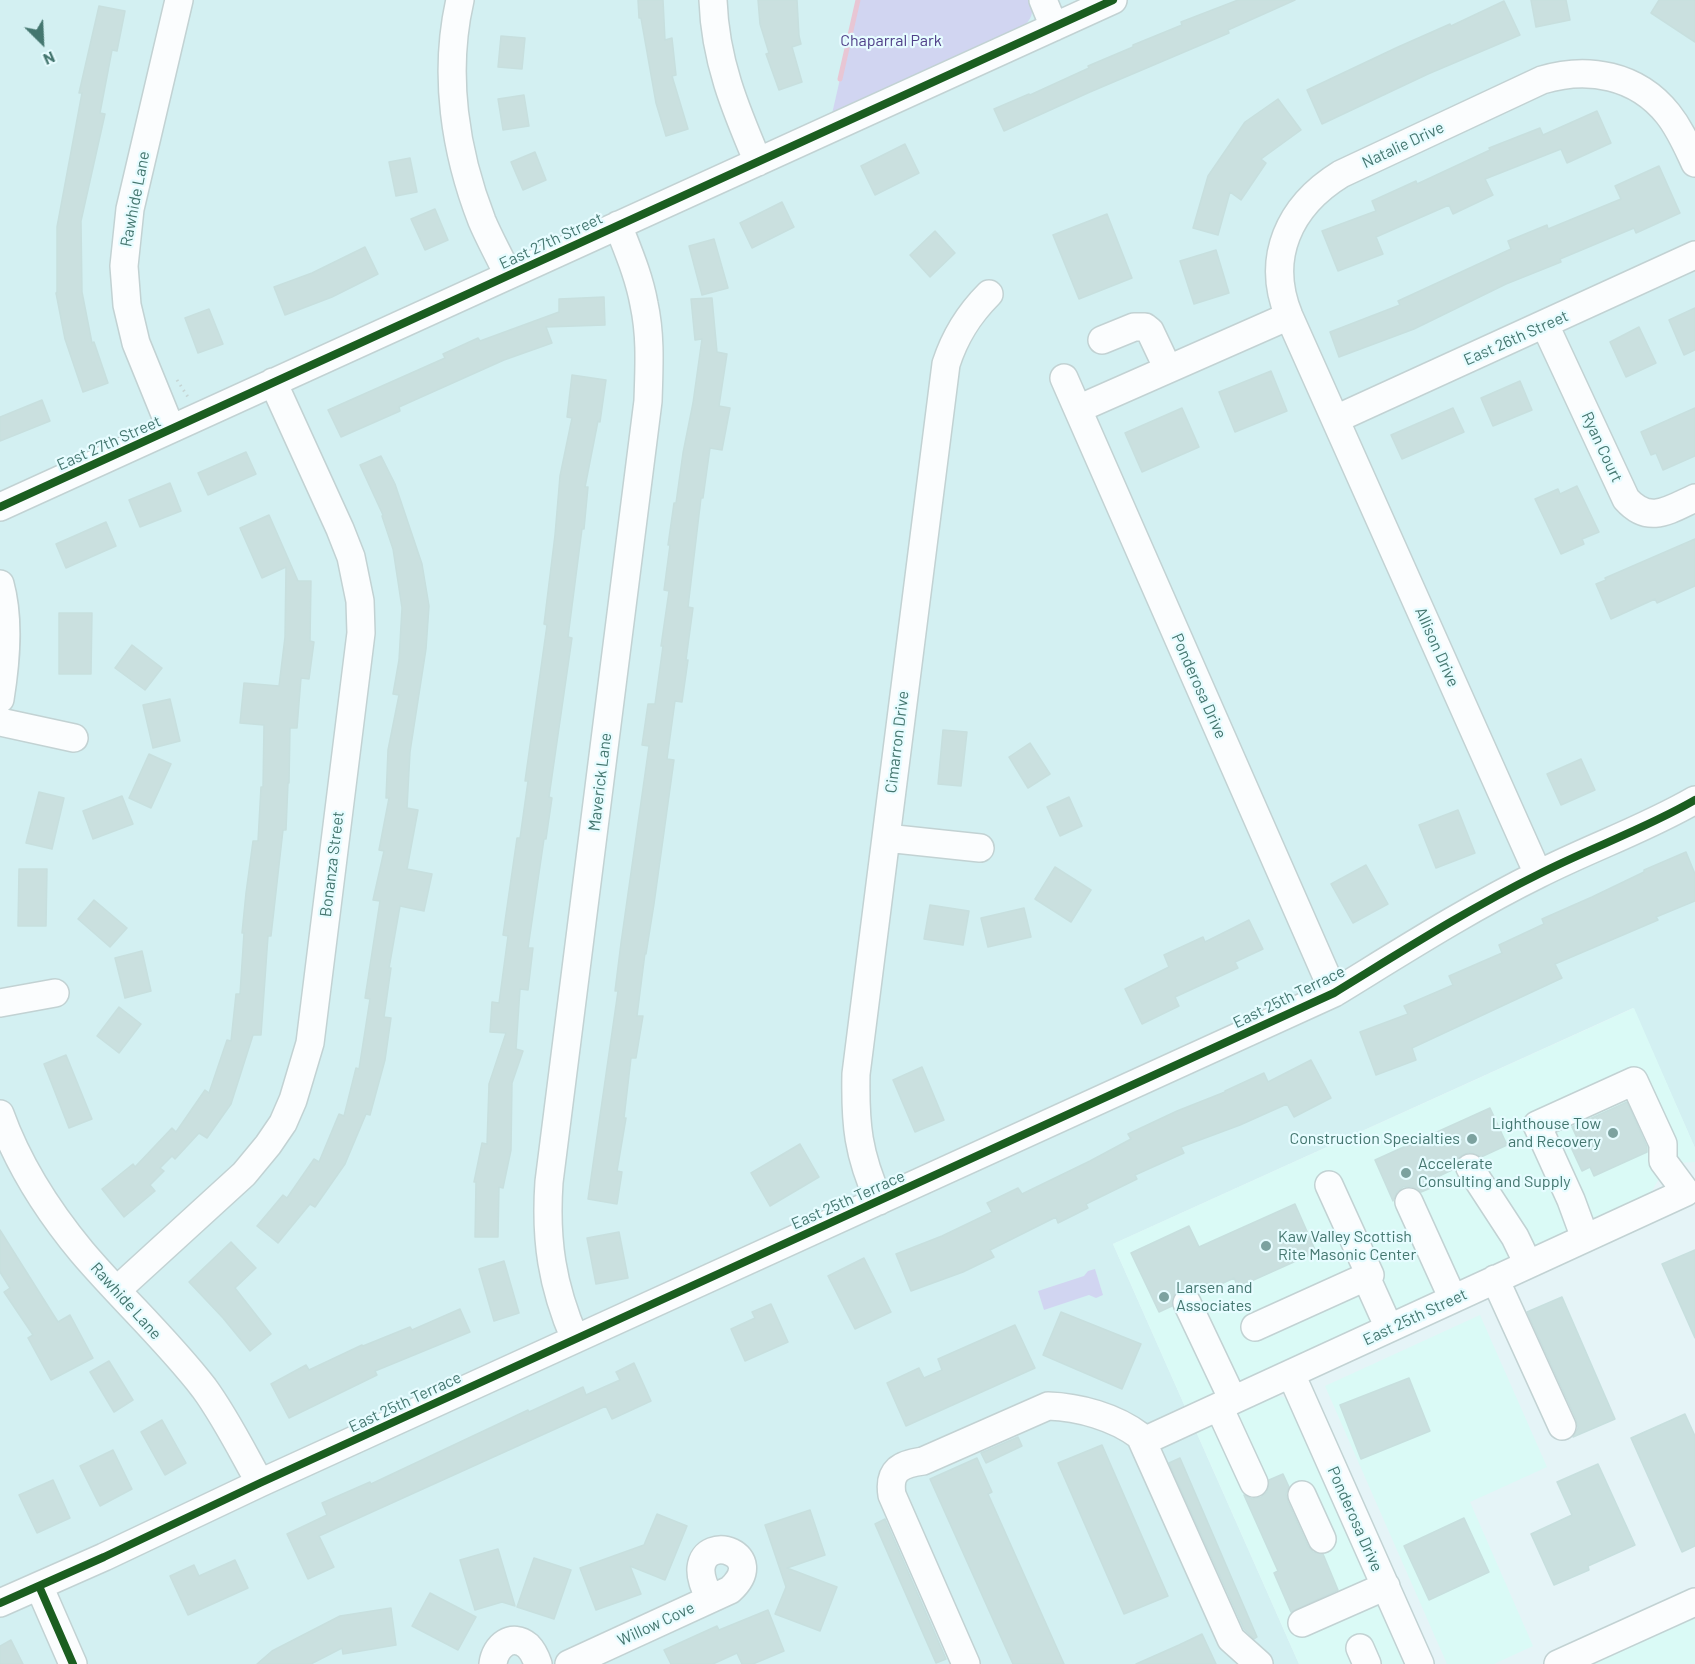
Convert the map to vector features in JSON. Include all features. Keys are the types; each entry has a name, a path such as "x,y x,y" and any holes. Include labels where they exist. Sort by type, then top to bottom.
{"street":[{"name":"Rawhide Lane","path":"171,429 136,343 127,305 124,266 130,209 179,0"},
{"path":"460,0 452,63 453,103 457,133 467,176 483,222 508,275"},
{"path":"713,0 723,70 733,105 758,162"},
{"path":"1043,0 1054,27"},
{"name":"East 27th Street","path":"0,507 1113,0"},
{"name":"Natalie Drive","path":"1336,419 1289,316 1281,294 1279,275 1280,255 1297,213 1324,184 1542,80 1561,74 1581,72 1619,79 1637,87 1668,113 1680,130 1695,163"},
{"name":"Maverick Lane","path":"575,1340 553,1277 548,1241 549,1182 648,401 650,362 644,303 635,268 618,225"},
{"name":"East 26th Street","path":"1336,419 1695,255"},
{"name":"Cimarron Drive","path":"879,1201 859,1145 855,1114 856,1074 946,364 961,327 973,310 989,294"},
{"path":"1078,409 1289,316"},
{"name":"Ryan Court","path":"1545,325 1626,499 1634,508 1644,513 1656,514 1695,498"},
{"path":"1102,340 1134,327 1145,327 1150,331 1168,369"},
{"name":"Ponderosa Drive","path":"1064,378 1334,993"},
{"name":"Bonanza Street","path":"117,1290 244,1174 268,1145 293,1100 310,1043 361,633 360,602 351,557 340,529 273,382"},
{"name":"Allison Drive","path":"1336,419 1538,874"},
{"path":"0,584 6,652 0,699"},
{"path":"0,722 74,738"},
{"name":"East 25th Terrace","path":"0,1603 1334,993 1538,874 1659,820 1695,800"},
{"path":"886,838 981,848"},
{"path":"0,1003 55,993"},
{"name":"East 25th Street","path":"1143,1441 1686,1192 1663,1161 1663,1144 1634,1081 1537,1125 1571,1200 1585,1238"},
{"name":"Rawhide Lane","path":"0,1114 17,1154 57,1219 81,1250 203,1388 225,1419 260,1483"},
{"path":"1470,1168 1515,1237 1528,1264"},
{"path":"1255,1327 1370,1275 1329,1185"},
{"path":"1409,1202 1453,1299"},
{"path":"1366,1277 1389,1328"},
{"path":"1495,1280 1562,1426"},
{"path":"1187,1303 1254,1483"},
{"name":"Ponderosa Drive","path":"1291,1374 1386,1586 1412,1661"},
{"path":"966,1664 892,1495 891,1486 897,1469 904,1464 923,1461 1048,1406 1066,1407 1099,1415 1128,1427 1140,1436 1231,1639 1258,1664"},
{"path":"1312,1517 1347,1501"},
{"path":"39,1586 73,1664"},
{"path":"1302,1623 1386,1586"},
{"name":"Willow Cove","path":"569,1664 710,1599"},
{"path":"1558,1664 1695,1602"},
{"path":"493,1664 496,1650 511,1641 521,1642 529,1647 538,1664"}],"path":[{"path":"173,373 189,399"}],"shaded area":[{"path":"0,0 1695,0 1695,1148 1633,1008 1113,1244 1299,1664 0,1664"},
{"path":"1634,1008 1695,1148 1695,1162 1676,1163 1661,1175 1652,1191 1642,1201 1186,1409 1113,1244"},
{"path":"1480,1315 1547,1467 1470,1502 1533,1646 1494,1664 1447,1664 1325,1386"},
{"path":"1274,1395 1291,1402 1408,1664 1299,1664 1195,1429"},
{"path":"1695,1613 1695,1664 1583,1664"}],"green space":[{"name":"Chaparral Park","path":"858,0 1031,0 1032,12 1028,22 1022,27 832,114"},
{"path":"1095,1269 1103,1295 1096,1298 1089,1295 1044,1310 1038,1291 1084,1276 1088,1271"}],"building":[{"path":"638,0 663,0 665,40 672,38 676,75 672,76 688,129 666,136 656,103 641,18 639,18"},
{"path":"758,0 797,0 801,44 792,47 802,82 779,90 766,54 769,53 760,24"},
{"path":"1238,0 1295,0 1228,30 1229,33 1004,131 994,109 1030,95 1133,45 1182,25 1181,22"},
{"path":"1531,0 1566,0 1570,20 1536,27"},
{"path":"1659,0 1695,0 1695,42 1651,13"},
{"path":"1504,1 1520,35 1428,74 1322,124 1307,90"},
{"path":"99,6 125,11 117,51 112,50 100,113 105,114 81,221 82,292 92,343 94,342 108,383 83,392 65,339 56,293 57,227 82,93 79,93"},
{"path":"501,36 525,38 522,69 498,67"},
{"path":"524,95 529,126 503,130 498,99"},
{"path":"1278,99 1301,130 1261,159 1266,163 1241,200 1230,192 1218,235 1193,228 1208,176 1245,122"},
{"path":"1597,111 1611,143 1567,163 1561,149 1485,179 1493,195 1453,214 1449,205 1376,237 1383,254 1338,271 1322,231 1376,211 1372,201 1416,181 1417,184 1490,150 1489,148 1540,128 1543,135"},
{"path":"905,144 919,173 875,195 861,166"},
{"path":"535,152 546,180 523,190 511,162"},
{"path":"410,158 417,192 396,196 389,162"},
{"path":"1659,166 1680,213 1636,233 1634,228 1560,259 1561,262 1506,284 1414,329 1339,357 1330,332 1400,305 1398,301 1511,249 1508,241 1547,225 1548,229 1621,199 1615,186"},
{"path":"782,202 794,227 752,248 740,223"},
{"path":"435,209 448,240 425,250 411,219"},
{"path":"1107,214 1132,278 1079,299 1053,235"},
{"path":"935,231 955,253 930,277 910,255"},
{"path":"714,239 728,288 702,295 689,246"},
{"path":"365,247 378,274 332,297 285,315 274,287 312,273"},
{"path":"1216,250 1229,293 1194,304 1180,261"},
{"path":"604,297 605,325 546,327 552,343 504,360 399,407 400,411 341,437 328,410 445,358 443,354 478,338 480,341 559,312 559,299"},
{"path":"712,298 717,352 727,354 719,406 730,408 722,450 710,448 703,498 701,498 688,607 693,608 686,660 688,660 682,702 675,701 667,759 674,760 637,1016 643,1016 636,1058 631,1058 624,1118 626,1118 617,1171 622,1172 617,1204 588,1199 618,991 615,991 621,943 649,746 642,745 648,704 655,704 663,646 661,646 669,591 664,590 670,545 668,545 702,339 695,340 691,299"},
{"path":"1695,308 1695,350 1684,355 1669,320"},
{"path":"209,309 223,344 198,353 185,318"},
{"path":"1639,327 1656,363 1626,377 1610,342"},
{"path":"1271,371 1287,411 1235,432 1219,392"},
{"path":"572,375 606,380 600,422 598,421 585,487 588,487 584,529 582,529 568,637 572,638 549,797 552,798 528,948 533,948 528,990 520,989 516,1049 523,1051 512,1083 511,1150 503,1188 499,1187 498,1237 475,1237 476,1182 474,1182 482,1143 487,1144 489,1084 506,1033 490,1032 492,1002 499,1003 508,936 503,935 528,781 525,781 547,625 544,624 560,476 572,418 567,417"},
{"path":"1520,381 1532,410 1493,426 1481,398"},
{"path":"42,400 50,421 0,441 0,417"},
{"path":"1182,408 1199,447 1142,472 1125,433"},
{"path":"1453,408 1464,432 1402,459 1391,435"},
{"path":"1695,408 1695,456 1663,470 1656,453 1651,455 1641,432"},
{"path":"246,452 256,474 208,495 198,473"},
{"path":"381,456 395,484 422,564 429,606 426,649 410,752 407,808 418,810 407,869 432,874 424,911 400,906 389,968 391,968 384,1017 391,1018 385,1060 370,1115 366,1114 345,1164 315,1207 310,1204 278,1243 257,1226 283,1195 287,1198 314,1159 319,1162 339,1114 344,1116 356,1068 359,1069 370,999 365,998 380,901 373,900 384,851 379,850 389,798 386,798 388,750 399,695 393,694 399,660 402,608 393,549 383,515 360,465"},
{"path":"170,483 181,511 140,527 129,500"},
{"path":"1577,486 1599,532 1582,539 1584,544 1561,554 1535,499 1558,489 1560,494"},
{"path":"269,515 298,581 311,581 310,641 314,642 309,679 301,678 297,728 290,728 286,830 283,830 271,936 268,936 261,1035 253,1035 231,1104 207,1138 199,1133 175,1159 172,1156 160,1168 164,1171 150,1185 155,1191 124,1217 102,1189 133,1164 135,1167 172,1128 176,1132 205,1090 209,1093 227,1040 231,1041 236,994 240,994 246,893 253,841 258,841 261,787 263,787 264,725 240,723 244,683 279,686 285,637 286,567 262,578 240,528"},
{"path":"106,522 116,546 66,568 56,544"},
{"path":"1695,539 1695,586 1657,603 1655,599 1611,619 1596,584"},
{"path":"59,613 92,613 91,674 59,674"},
{"path":"132,645 162,668 145,690 115,668"},
{"path":"170,699 180,741 153,748 143,705"},
{"path":"943,730 967,732 961,786 938,784"},
{"path":"1030,743 1050,774 1028,788 1009,757"},
{"path":"149,754 171,764 151,808 129,798"},
{"path":"1581,759 1595,790 1561,805 1547,774"},
{"path":"39,792 64,798 52,849 26,843"},
{"path":"122,796 133,824 93,839 83,811"},
{"path":"1069,797 1082,826 1060,836 1047,807"},
{"path":"1458,810 1475,853 1436,868 1419,825"},
{"path":"1686,852 1695,874 1695,901 1656,917 1658,920 1555,964 1562,978 1412,1048 1416,1060 1376,1075 1360,1032 1408,1014 1404,1006 1453,985 1449,976 1502,953 1499,945 1544,924 1542,919"},
{"path":"1366,865 1388,904 1353,923 1331,884"},
{"path":"1055,867 1091,890 1071,922 1035,899"},
{"path":"19,869 47,869 46,926 18,926"},
{"path":"94,900 127,928 110,947 78,919"},
{"path":"930,905 969,911 963,945 924,939"},
{"path":"1024,908 1031,937 988,947 981,918"},
{"path":"1249,920 1263,949 1235,962 1238,968 1175,997 1179,1006 1142,1024 1125,989 1169,967 1164,955 1203,937 1205,942"},
{"path":"142,951 151,991 125,998 115,958"},
{"path":"119,1007 141,1024 119,1053 97,1036"},
{"path":"66,1055 92,1119 69,1128 44,1064"},
{"path":"1311,1060 1331,1098 1294,1117 1287,1104 1181,1147 1184,1153 1135,1175 1137,1179 1086,1204 1088,1208 1058,1223 1056,1217 990,1250 994,1257 963,1272 911,1291 896,1254 942,1236 992,1212 987,1203 1018,1188 1022,1194 1090,1161 1131,1139 1128,1134 1177,1111 1225,1092 1264,1073 1268,1082"},
{"path":"922,1067 944,1120 915,1132 893,1080"},
{"name":"Lighthouse Tow and Recovery","path":"1627,1102 1647,1147 1647,1152 1594,1176 1590,1167 1582,1171 1569,1143 1578,1140 1572,1127"},
{"path":"1490,1108 1507,1145 1481,1157 1470,1152 1462,1155 1456,1160 1454,1169 1435,1178 1438,1185 1421,1192 1411,1186 1403,1187 1397,1192 1393,1201 1375,1160"},
{"path":"800,1144 819,1177 770,1206 751,1173"},
{"path":"1295,1204 1316,1252 1238,1287 1234,1278 1199,1294 1189,1287 1181,1289 1174,1295 1172,1306 1159,1312 1131,1253 1189,1226 1199,1247"},
{"path":"0,1230 58,1322 70,1315 93,1358 51,1380 28,1338 33,1335 4,1292 10,1288 0,1272"},
{"path":"619,1232 628,1278 596,1284 587,1238"},
{"path":"231,1242 256,1268 235,1288 271,1334 250,1351 189,1282"},
{"path":"1695,1250 1695,1338 1662,1264"},
{"path":"864,1258 891,1312 855,1329 828,1276"},
{"path":"504,1261 519,1313 494,1321 479,1269"},
{"path":"1562,1297 1615,1419 1573,1437 1578,1428 1576,1419 1527,1312"},
{"path":"771,1304 788,1342 745,1361 731,1329 755,1318 752,1312"},
{"path":"460,1309 470,1332 375,1371 377,1375 289,1418 271,1384 306,1365 309,1370 362,1345 410,1327 412,1330"},
{"path":"1061,1312 1141,1344 1122,1389 1043,1355"},
{"path":"1015,1325 1035,1368 906,1426 887,1383 919,1368 924,1378 942,1370 938,1359"},
{"path":"109,1361 133,1400 114,1412 90,1372"},
{"path":"634,1363 651,1401 612,1419 606,1406 319,1536 334,1567 308,1579 287,1534 327,1515 322,1503 370,1482 371,1484 528,1410 529,1412 583,1387 586,1395 620,1380 616,1372"},
{"path":"1409,1378 1430,1431 1361,1459 1340,1405"},
{"path":"1685,1414 1695,1436 1695,1546 1682,1552 1631,1438"},
{"path":"162,1420 186,1463 165,1475 141,1432"},
{"path":"1018,1437 1022,1446 986,1463 981,1453"},
{"path":"1102,1445 1168,1596 1124,1614 1058,1463"},
{"path":"113,1450 132,1489 100,1506 80,1466"},
{"path":"977,1458 992,1492 988,1494 1064,1664 1013,1664 930,1479"},
{"path":"1180,1458 1257,1637 1254,1639 1244,1629 1169,1463"},
{"path":"1598,1464 1635,1545 1588,1566 1589,1570 1554,1585 1531,1534 1572,1515 1557,1482"},
{"path":"1283,1474 1289,1487 1286,1494 1288,1502 1308,1546 1313,1552 1323,1554 1338,1590 1291,1612 1274,1573 1278,1571 1244,1495 1252,1499 1261,1497 1267,1492 1269,1480"},
{"path":"53,1480 70,1518 37,1533 19,1495"},
{"path":"810,1510 825,1555 787,1568 837,1587 820,1631 775,1614 786,1587 765,1525"},
{"path":"657,1514 687,1526 665,1580 630,1566 641,1594 596,1610 580,1568 644,1545"},
{"path":"1464,1518 1489,1572 1429,1600 1404,1546"},
{"path":"885,1519 946,1659 936,1663 875,1524"},
{"path":"498,1549 515,1606 502,1602 475,1610 460,1560"},
{"path":"534,1558 571,1570 554,1619 517,1607"},
{"path":"235,1560 248,1588 188,1615 170,1576 194,1565 199,1576"},
{"path":"430,1593 476,1617 458,1650 412,1626"},
{"path":"391,1608 396,1645 343,1654 342,1648 311,1664 257,1664 272,1651 340,1616"},
{"path":"768,1610 784,1651 753,1664 742,1664 737,1653 713,1664 671,1664 664,1650 717,1626 719,1630"},
{"path":"1202,1634 1216,1664 1136,1664 1179,1645"},
{"path":"11,1640 23,1664 0,1664 0,1646"}],"waterway":[{"path":"840,79 858,0"}],"cycle path":[{"path":"0,507 1113,0"},
{"path":"0,1603 1334,993 1435,931 1513,887 1695,800"},
{"path":"39,1586 73,1664"}],"place":[{"name":"Lighthouse Tow and Recovery","path":"1613,1133"},
{"name":"Construction Specialties","path":"1472,1139"},
{"name":"Accelerate Consulting and Supply","path":"1406,1173"},
{"name":"Kaw Valley Scottish Rite Masonic Center","path":"1266,1246"},
{"name":"Larsen and Associates","path":"1164,1297"}]}
